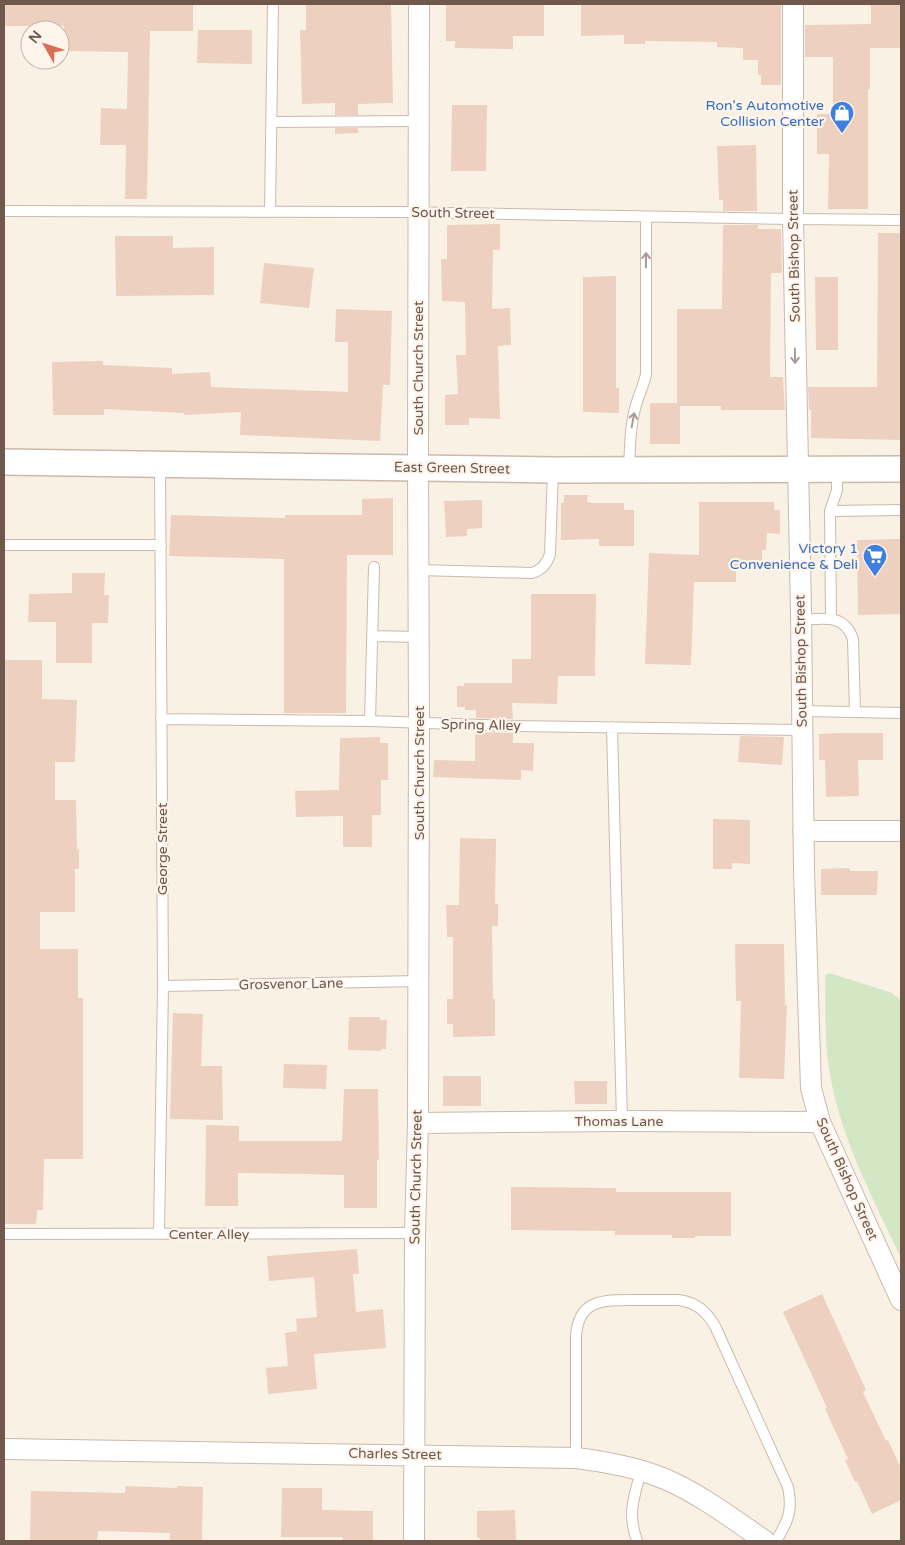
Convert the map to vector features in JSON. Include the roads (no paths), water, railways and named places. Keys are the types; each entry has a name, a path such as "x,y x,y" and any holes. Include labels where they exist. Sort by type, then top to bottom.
{"street":[{"name":"South Church Street","path":"414,1541 420,723 418,467 419,4"},
{"name":"South Bishop Street","path":"793,4 792,219 803,831 810,1088 820,1122 901,1300"},
{"name":"East Green Street","path":"4,462 553,470 901,469"},
{"path":"803,831 901,831"},
{"name":"Thomas Lane","path":"418,1123 820,1122"},
{"name":"Charles Street","path":"4,1449 576,1458 642,1470 665,1479 699,1497 765,1541"}],"lane":[{"path":"270,212 274,4"},
{"path":"272,122 418,121"},
{"name":"South Street","path":"4,211 418,213 901,220"},
{"path":"630,469 630,441 636,406 644,386 646,374 646,217"},
{"name":"George Street","path":"159,1234 163,986 160,464"},
{"path":"831,619 830,511 837,490 837,469"},
{"path":"419,570 532,573 545,566 550,554 553,470"},
{"path":"830,511 901,510"},
{"path":"4,545 161,545"},
{"path":"370,721 374,567"},
{"path":"800,620 831,619 846,626 854,639 855,712"},
{"path":"372,636 419,637"},
{"name":"Spring Alley","path":"161,719 370,721 612,727 802,721 855,712 901,713"},
{"path":"612,727 622,1121"},
{"name":"Grosvenor Lane","path":"163,986 418,981"},
{"name":"Center Alley","path":"4,1234 415,1233"},
{"path":"576,1458 576,1337 579,1320 583,1314 594,1304 606,1300 679,1300 690,1302 708,1315 715,1326 788,1487 791,1504 790,1514 776,1541"},
{"path":"637,1541 631,1519 642,1470"}],"place":[{"name":"Ron's Automotive Collision Center","path":"842,134"},
{"name":"Victory 1 Convenience & Deli","path":"875,577"}]}
